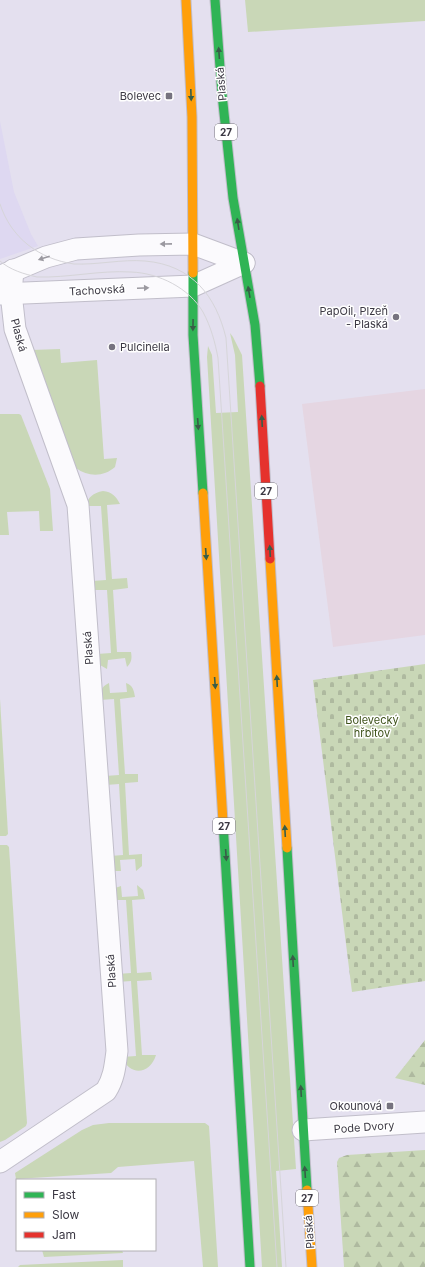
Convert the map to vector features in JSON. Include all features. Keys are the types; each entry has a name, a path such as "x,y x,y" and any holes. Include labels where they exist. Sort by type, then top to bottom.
{"main road":[{"name":"27","path":"186,0 192,117 193,335 250,1267"},
{"name":"Plaská","path":"215,0 224,116 233,198 255,325 259,368 312,1267"}],"street":[{"path":"6,283 46,257 76,249 139,245 193,244 244,263"},
{"path":"193,286 244,263"},
{"name":"Tachovská","path":"6,283 193,286"},
{"name":"Plaská","path":"0,1162 106,1091 115,1072 117,1051 78,505 15,329 6,283"},
{"name":"Pode Dvory","path":"303,1130 425,1122"}],"shaded area":[{"path":"0,121 14,192 31,234 38,246 0,259"},
{"path":"425,389 425,635 333,647 302,404"}],"green space":[{"path":"245,0 425,0 425,21 248,32"},
{"path":"230,333 242,355 296,1169 276,1171 282,1267 262,1267 207,357 208,346 212,355 216,413 238,412 235,355"},
{"path":"60,349 61,363 97,360 104,459 117,458 115,467 106,473 96,475 86,473 76,468 31,350"},
{"path":"0,414 21,415 50,489 53,531 40,531 39,511 7,512 9,535 0,535"},
{"path":"103,491 109,492 113,495 120,504 107,505 112,579 127,578 128,588 113,590 117,652 131,652 132,656 131,662 127,667 125,658 108,660 107,669 100,665 97,654 111,653 107,590 93,590 92,581 106,580 101,506 86,506 88,500 92,496"},
{"name":"Bolevecký hřbitov","path":"425,664 425,981 352,992 313,680"},
{"path":"109,683 110,693 127,692 126,683 133,688 135,697 120,699 125,774 138,774 138,782 125,783 129,855 142,854 142,866 136,871 135,859 120,860 121,871 115,871 112,868 110,856 123,855 119,784 106,785 105,776 119,775 114,699 100,700 100,694 104,686"},
{"path":"0,699 8,834 6,836 0,836"},
{"path":"0,845 7,845 9,847 27,1123 26,1126 0,1142"},
{"path":"137,885 143,890 145,899 132,900 137,973 151,972 152,980 137,981 142,1055 156,1055 153,1062 149,1066 139,1071 129,1068 122,1057 136,1056 131,981 117,982 117,974 131,973 126,900 112,900 115,888 121,886 122,897 138,896"},
{"path":"425,1040 425,1085 395,1078"},
{"path":"109,1123 205,1123 209,1126 218,1267 203,1267 194,1161 118,1167 111,1173 16,1179 15,1173 82,1130 93,1125"},
{"path":"425,1150 425,1267 344,1267 337,1162 339,1158 347,1155"},
{"path":"42,1251 122,1251 123,1253 44,1257"},
{"path":"123,1260 123,1267 18,1267 20,1265"}],"tram line":[{"path":"0,204 11,227 19,237 38,252 49,257 74,264 145,261 162,264 176,269 189,276 199,285 216,309 222,323 226,338 286,1267"},
{"path":"0,261 22,273 37,277 119,272 152,275 172,283 197,303 206,318 214,340 218,358 277,1267"}],"traffic: fast":[{"path":"215,0 222,94 233,198 255,325 260,386"},
{"path":"193,273 193,335 203,493"},
{"path":"223,822 250,1267"},
{"path":"287,848 307,1190"}],"traffic: slow":[{"path":"186,0 192,117 193,273"},
{"path":"203,493 223,822"},
{"path":"270,559 287,848"},
{"path":"307,1190 312,1267"}],"traffic: jam":[{"path":"260,386 270,559"}],"place":[{"name":"Bolevec","path":"169,96"},
{"name":"PapOil, Plzeň - Plaská","path":"396,317"},
{"name":"Pulcinella","path":"112,347"},
{"name":"Okounová","path":"390,1106"}]}
